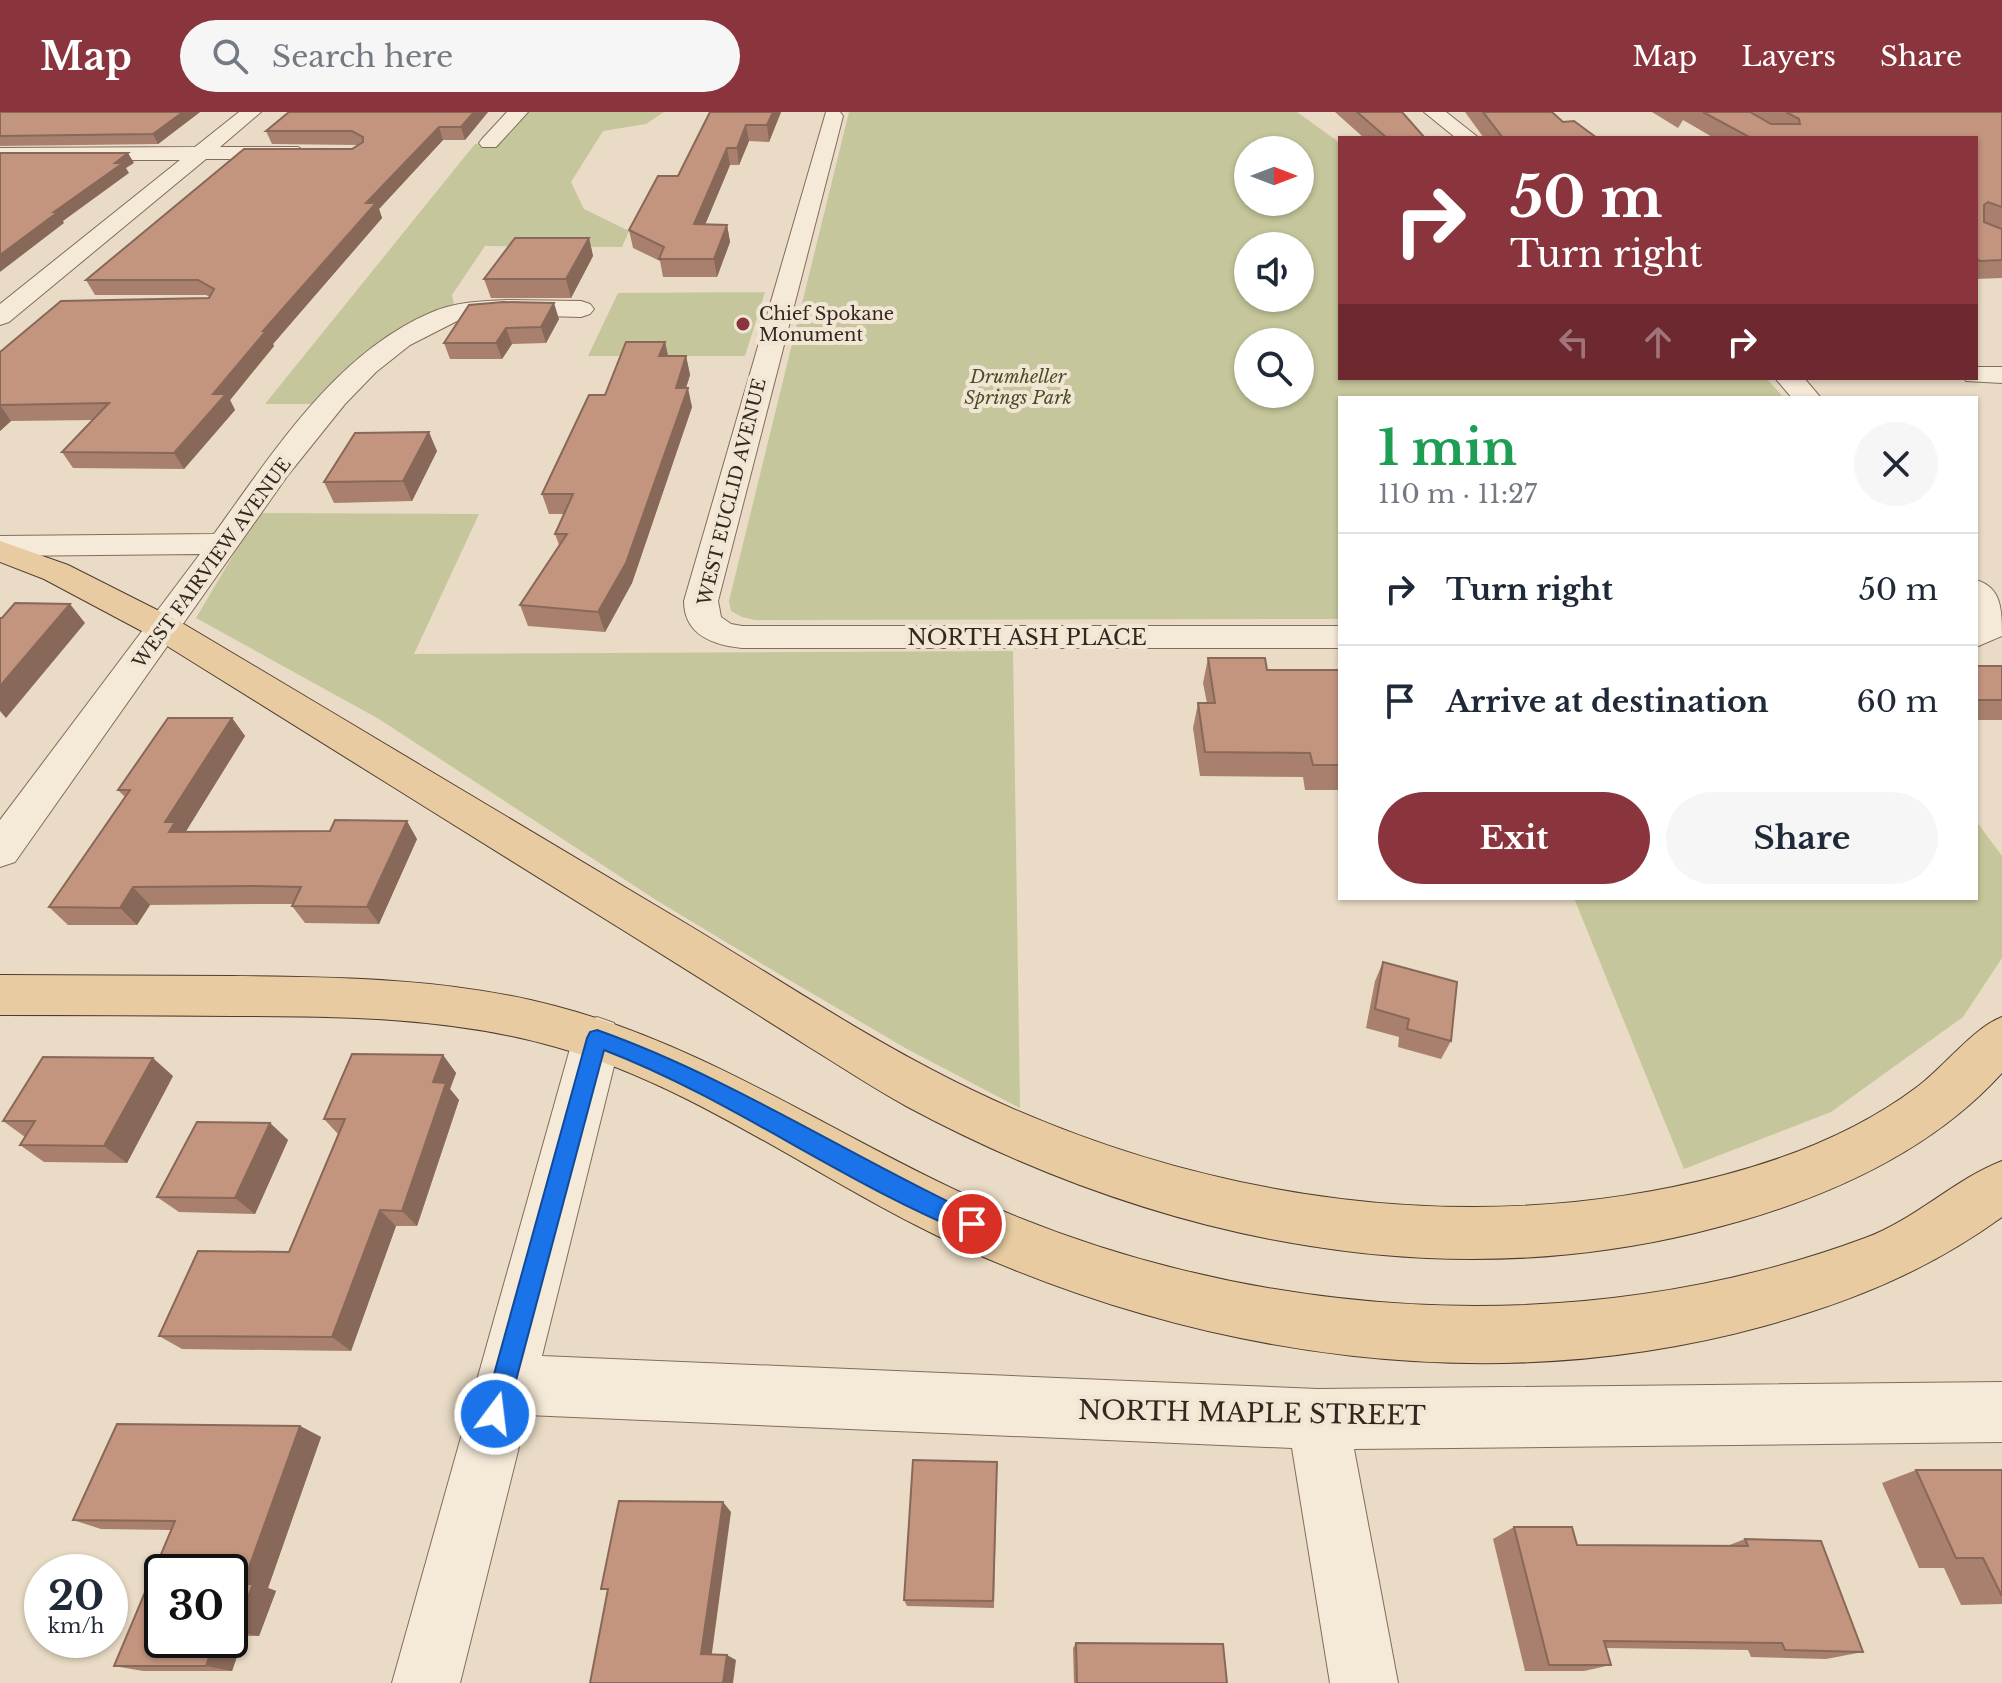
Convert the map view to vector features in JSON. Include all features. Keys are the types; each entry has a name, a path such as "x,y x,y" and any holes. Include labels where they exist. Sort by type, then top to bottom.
{"main road":[{"path":"0,548 56,572 164,628 917,1087 987,1123 1057,1152 1224,1206 1328,1224 1409,1231 1496,1233 1601,1226 1682,1214 1764,1190 1843,1160 1902,1127 1947,1095 2002,1038"},
{"path":"0,995 321,996 426,1003 495,1012 597,1038 661,1063 896,1189 997,1236 1112,1277 1198,1303 1338,1326 1409,1332 1551,1333 1621,1328 1686,1318 1772,1297 1853,1270 1921,1241 2002,1186"}],"street":[{"path":"4,310 251,112"},
{"path":"489,143 518,112"},
{"path":"1434,112 1466,136"},
{"name":"WEST EUCLID AVENUE","path":"716,631 702,618 701,601 833,116"},
{"path":"0,154 326,153"},
{"path":"4,310 58,306"},
{"name":"WEST FAIRVIEW AVENUE","path":"0,851 313,425 354,380 414,331 458,312 581,309"},
{"path":"1978,375 2002,375"},
{"path":"1791,380 1805,396"},
{"path":"0,548 225,544"},
{"path":"1978,593 1993,613 1984,631"},
{"name":"NORTH ASH PLACE","path":"716,631 742,637 1338,637"},
{"path":"426,1683 597,1038"},
{"name":"NORTH MAPLE STREET","path":"503,1384 1318,1419 2002,1412"},
{"path":"1318,1419 1364,1683"}],"green space":[{"path":"526,112 664,112 646,124 603,131 571,182 584,209 629,231 622,247 485,246 452,295 454,305 313,404 265,404 475,144 497,143"},
{"name":"Drumheller Springs Park","path":"849,112 1297,112 1338,142 1338,380 1768,380 1782,396 1338,396 1338,619 755,620 731,611 729,601"},
{"path":"765,292 745,356 588,356 618,293"},
{"path":"258,513 479,514 414,654 1013,651 1020,1108 907,1049 779,974 656,900 379,719 196,618"},
{"path":"1978,824 2002,856 2002,958 1963,1017 1831,1112 1684,1169 1575,900 1978,900"}],"building":[{"path":"0,112 183,112 153,134 0,136"},
{"path":"289,112 474,112 461,127 439,127 366,203 376,203 263,331 266,331 213,394 226,394 174,453 62,452 109,403 0,405 0,352 61,301 209,298 214,289 198,280 86,280 244,149 352,149 363,142 363,137 352,131 266,131"},
{"path":"710,112 773,112 767,125 746,125 737,148 727,148 694,224 727,225 714,259 659,259 664,247 629,230 658,176 678,176"},
{"path":"1357,112 1402,112 1423,136 1385,136"},
{"path":"1483,112 1552,112 1563,122 1574,121 1594,136 1501,136"},
{"path":"1703,112 1750,112 1771,124 1800,124 1799,119 1786,112 2002,112 2002,207 1988,202 1984,205 1984,222 2002,229 2002,260 1978,260 1978,136 1747,136"},
{"path":"0,153 128,153 115,163 123,163 0,255"},
{"path":"515,238 589,238 566,279 484,279"},
{"path":"554,303 541,327 506,328 496,343 444,343 469,305"},
{"path":"626,342 665,342 659,356 686,356 676,388 688,388 626,563 598,612 520,605 567,534 555,534 573,494 542,494 589,395 605,395"},
{"path":"429,432 403,481 324,482 355,433"},
{"path":"15,603 70,604 0,686 0,618"},
{"path":"1208,658 1265,658 1267,670 1338,670 1338,765 1313,765 1310,753 1205,752 1198,703 1215,703"},
{"path":"1978,666 2002,666 2002,700 1978,700"},
{"path":"168,718 232,718 165,822 175,822 169,832 330,831 335,820 407,821 367,907 292,906 301,887 251,886 133,887 120,908 49,907 130,790 118,790"},
{"path":"1383,962 1457,982 1451,1041 1407,1029 1409,1019 1375,1009"},
{"path":"352,1054 443,1055 433,1082 446,1083 402,1211 380,1210 332,1337 159,1336 198,1251 289,1252 345,1119 324,1119"},
{"path":"43,1057 153,1058 104,1146 20,1145 35,1121 3,1121"},
{"path":"197,1122 270,1123 235,1198 157,1197"},
{"path":"117,1424 300,1426 248,1570 248,1554 161,1554 175,1521 73,1520"},
{"path":"913,1460 997,1462 993,1601 904,1600"},
{"path":"1916,1470 2002,1470 2002,1596 1983,1558 1956,1558"},
{"path":"619,1501 723,1502 701,1654 727,1655 723,1683 590,1683 608,1589 601,1589"},
{"path":"1514,1527 1572,1527 1577,1545 1748,1546 1745,1539 1821,1541 1863,1652 1785,1650 1782,1643 1604,1641 1611,1665 1549,1665"},
{"path":"144,1595 144,1658 209,1658 206,1666 114,1666 117,1658 128,1658 128,1633"},
{"path":"1076,1643 1223,1644 1227,1683 1077,1683"}],"place":[{"name":"Chief Spokane Monument","path":"743,324"}],"route":[{"path":"495,1414 597,1038 661,1063 896,1189 972,1224"}]}
